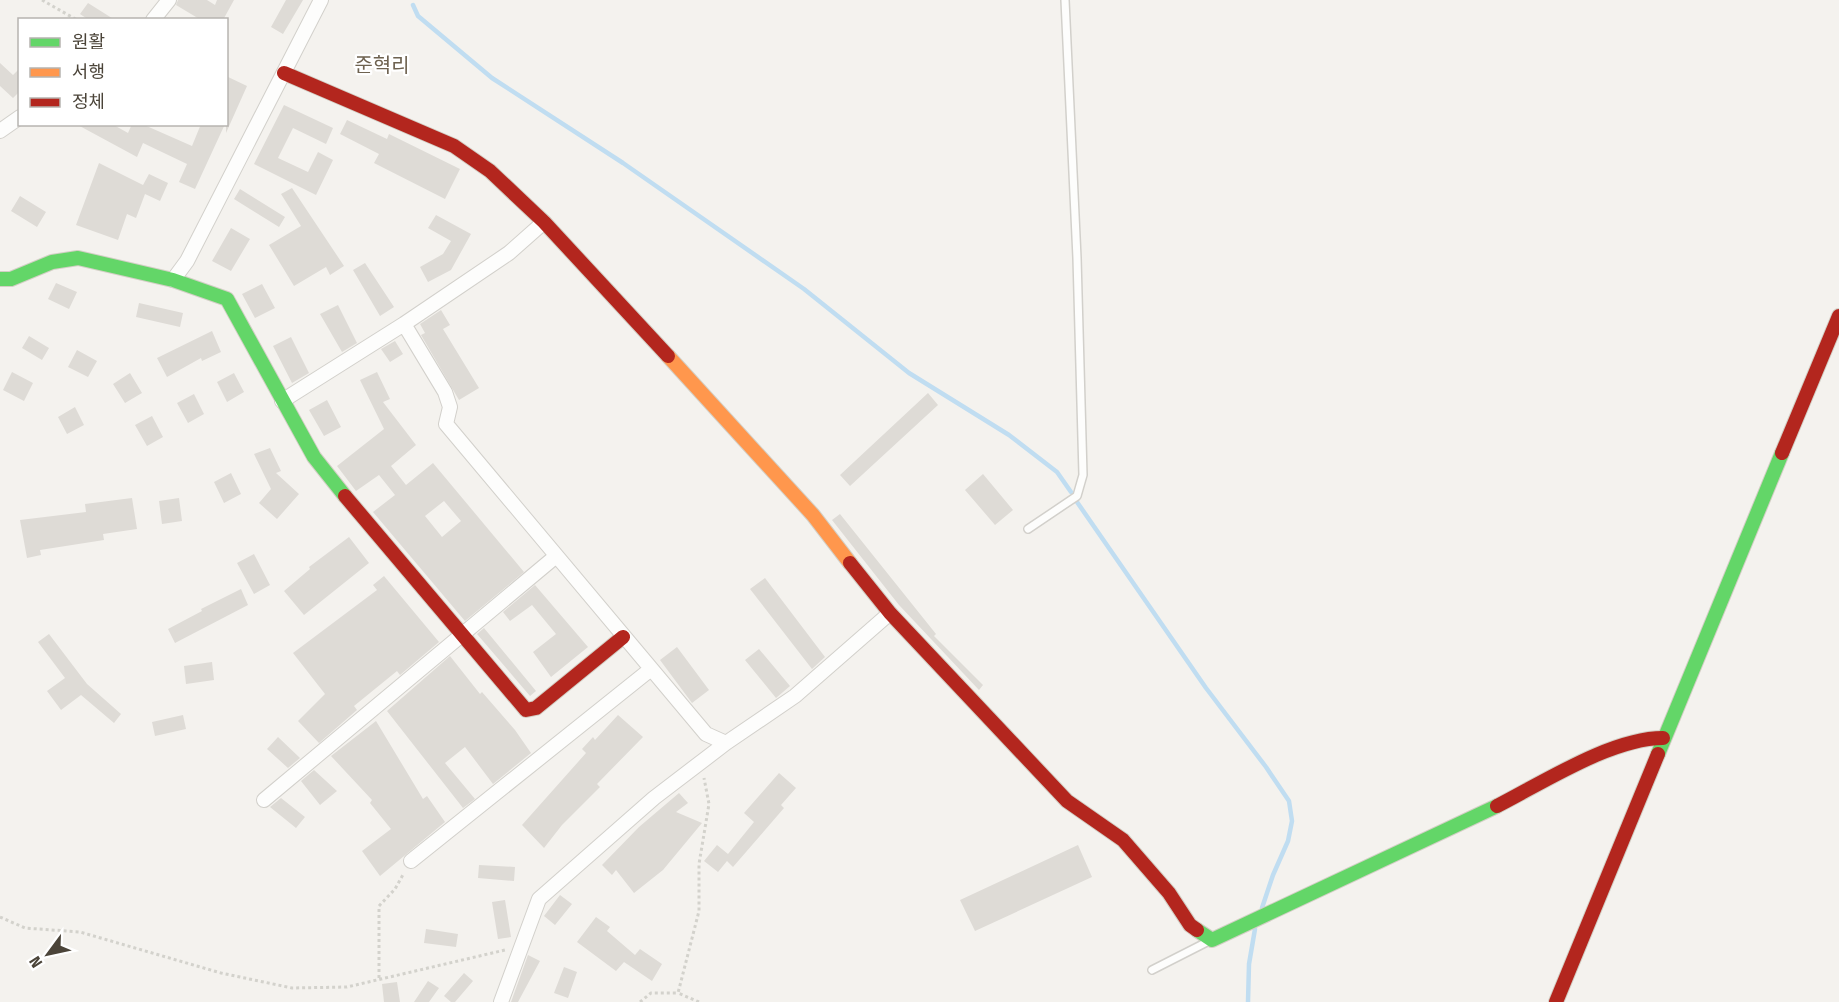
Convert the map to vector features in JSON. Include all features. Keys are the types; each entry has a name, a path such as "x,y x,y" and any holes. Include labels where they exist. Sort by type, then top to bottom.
{"street":[{"path":"155,18 169,0"},
{"path":"173,280 187,261 321,0"},
{"path":"284,73 454,146 490,171 544,222 813,515 890,613 1068,801 1123,840 1169,893 1190,925 1212,940 1442,833 1617,746 1648,738 1663,738"},
{"path":"0,131 18,118"},
{"path":"282,401 404,324 509,253 544,222"},
{"path":"0,279 11,279 52,262 78,258 173,280 227,299 314,457 345,498 526,710 536,708 623,637"},
{"path":"1556,1002 1839,316"},
{"path":"404,324 445,392 450,407 446,424 555,557 706,734 726,742"},
{"path":"264,800 555,557"},
{"path":"501,1002 539,899 698,763 795,696 890,613"},
{"path":"411,861 651,669"}],"lane":[{"path":"1028,529 1077,496 1083,475 1077,258 1065,0"},
{"path":"1152,970 1212,940"}],"path":[{"path":"42,0 74,18"},
{"path":"678,993 699,911 699,864 709,804 705,780 698,763"},
{"path":"379,978 380,906 395,889 411,861"},
{"path":"0,917 25,928 81,932 261,984 324,988 347,987 379,978 465,961 524,943"},
{"path":"640,1002 651,993 678,993 699,1002"}],"building":[{"path":"178,0 207,0 215,5 217,0 234,0 224,18 198,18 176,5"},
{"path":"286,0 303,0 283,34 271,27"},
{"path":"88,3 112,18 86,18 80,14"},
{"path":"0,63 13,75 18,70 18,93 13,98 0,86"},
{"path":"228,77 247,86 226,133 226,126 228,126"},
{"path":"284,105 333,128 326,144 293,128 278,158 308,172 318,152 333,160 316,195 254,164"},
{"path":"347,120 387,139 389,134 460,169 445,199 374,163 379,154 340,134"},
{"path":"80,126 116,126 128,133 131,126 147,126 192,146 200,126 224,126 195,189 179,182 187,164 143,143 137,157"},
{"path":"99,163 143,185 149,174 168,183 160,201 145,194 136,218 127,214 118,240 76,225"},
{"path":"292,188 344,266 330,275 326,267 294,286 269,245 301,226 281,194"},
{"path":"240,189 285,217 279,227 234,199"},
{"path":"20,196 46,212 37,227 11,211"},
{"path":"436,215 471,234 451,270 428,282 420,267 443,254 451,241 428,228"},
{"path":"231,228 250,239 231,271 212,261"},
{"path":"365,263 394,307 380,316 353,270"},
{"path":"56,283 77,292 69,309 48,299"},
{"path":"262,284 275,308 255,318 242,294"},
{"path":"139,303 183,313 180,327 136,317"},
{"path":"338,305 357,343 342,352 320,314"},
{"path":"441,310 450,325 443,329 479,388 459,400 421,335 425,333 420,324"},
{"path":"212,331 221,352 202,361 201,358 167,377 157,358"},
{"path":"29,336 49,348 42,360 22,348"},
{"path":"291,337 309,373 292,383 273,346"},
{"path":"395,341 403,354 390,362 381,349"},
{"path":"77,350 97,361 88,377 68,367"},
{"path":"12,372 33,383 24,401 3,390"},
{"path":"377,372 390,399 383,402 416,445 391,466 406,485 433,463 524,572 465,621 373,512 395,495 379,475 356,491 337,466 384,429 360,380","holes":["444,501 461,521 442,537 425,516"]},
{"path":"130,373 142,393 125,403 113,384"},
{"path":"234,373 244,392 227,402 217,382"},
{"path":"928,393 938,405 850,486 840,475"},
{"path":"194,394 204,414 188,423 177,403"},
{"path":"327,400 341,427 324,436 309,410"},
{"path":"75,407 84,425 67,434 58,417"},
{"path":"152,416 163,437 147,446 135,425"},
{"path":"270,448 281,471 276,473 299,494 277,519 259,503 271,489 254,454"},
{"path":"231,473 241,494 224,503 214,482"},
{"path":"983,474 1013,510 995,525 965,490"},
{"path":"132,498 137,529 103,534 104,540 40,550 41,555 27,558 20,520 86,512 85,504"},
{"path":"179,498 182,521 162,524 159,501"},
{"path":"840,514 936,634 934,636 983,685 979,690 899,605 832,520"},
{"path":"349,537 369,563 304,615 284,591 310,569 309,567"},
{"path":"254,554 270,585 254,594 237,563"},
{"path":"384,576 439,642 400,675 397,671 354,706 357,710 319,743 298,721 325,694 293,653 377,590 373,585"},
{"path":"765,578 825,657 812,669 750,589"},
{"path":"535,585 588,647 551,677 533,652 556,634 532,605 510,621 503,612"},
{"path":"241,589 248,605 175,643 168,629"},
{"path":"484,628 536,691 530,696 477,634"},
{"path":"49,634 87,684 121,714 114,723 81,695 61,710 47,691 65,678 38,642"},
{"path":"677,647 709,690 692,703 660,660"},
{"path":"759,649 790,686 776,698 745,660"},
{"path":"450,656 480,694 482,692 515,730 531,753 493,784 465,747 445,763 475,799 463,808 387,711"},
{"path":"212,662 214,680 186,684 184,666"},
{"path":"183,715 186,729 155,736 152,722"},
{"path":"618,715 643,737 597,784 600,787 562,825 544,848 522,825 586,753 582,749 593,737 595,740"},
{"path":"376,721 423,799 427,796 445,822 380,876 362,851 391,829 370,803 372,800 331,756"},
{"path":"278,737 300,758 288,768 267,749"},
{"path":"314,770 337,791 320,805 301,781"},
{"path":"779,773 796,788 781,805 784,808 733,867 727,861 718,872 704,861 717,845 728,854 754,822 744,813"},
{"path":"679,793 688,803 676,812 702,823 663,870 634,893 616,870 612,875 602,865 639,827"},
{"path":"281,798 305,817 296,828 270,807"},
{"path":"1078,845 1092,877 975,931 960,900"},
{"path":"479,865 515,867 514,881 478,878"},
{"path":"560,895 572,904 555,925 544,916"},
{"path":"505,900 511,937 498,939 492,902"},
{"path":"596,917 610,927 607,931 635,955 640,949 662,964 652,981 624,962 616,971 577,942"},
{"path":"426,929 458,934 456,947 424,943"},
{"path":"528,955 540,961 518,1002 511,1002"},
{"path":"564,967 577,972 568,998 554,993"},
{"path":"464,973 473,981 455,1002 451,1002 444,996"},
{"path":"428,981 439,988 429,1002 414,1002"},
{"path":"397,982 400,1002 384,1002 382,984"}],"waterway":[{"path":"413,5 418,16 492,78 623,163 804,289 909,373 1009,435 1057,472 1071,492"},
{"path":"1077,502 1206,688 1289,801 1292,821 1288,841 1262,908"},
{"path":"1248,1002 1249,964 1255,929"}],"traffic: fast":[{"path":"0,279 11,279 52,262 78,258 173,280 227,299 314,457 345,496"},
{"path":"1658,754 1782,453"},
{"path":"1197,930 1212,940 1497,806"}],"traffic: slow":[{"path":"668,356 813,515 850,563"}],"traffic: jam":[{"path":"284,73 454,146 490,171 544,222 668,356"},
{"path":"1782,453 1839,316"},
{"path":"345,496 526,710 536,708 623,637"},
{"path":"850,563 890,613 1067,801 1123,840 1169,893 1190,925 1197,930"},
{"path":"1497,806 1600,753 1622,745 1663,738"},
{"path":"1556,1002 1658,754"}],"district":[{"name":"준혁리","path":"382,65"}]}
